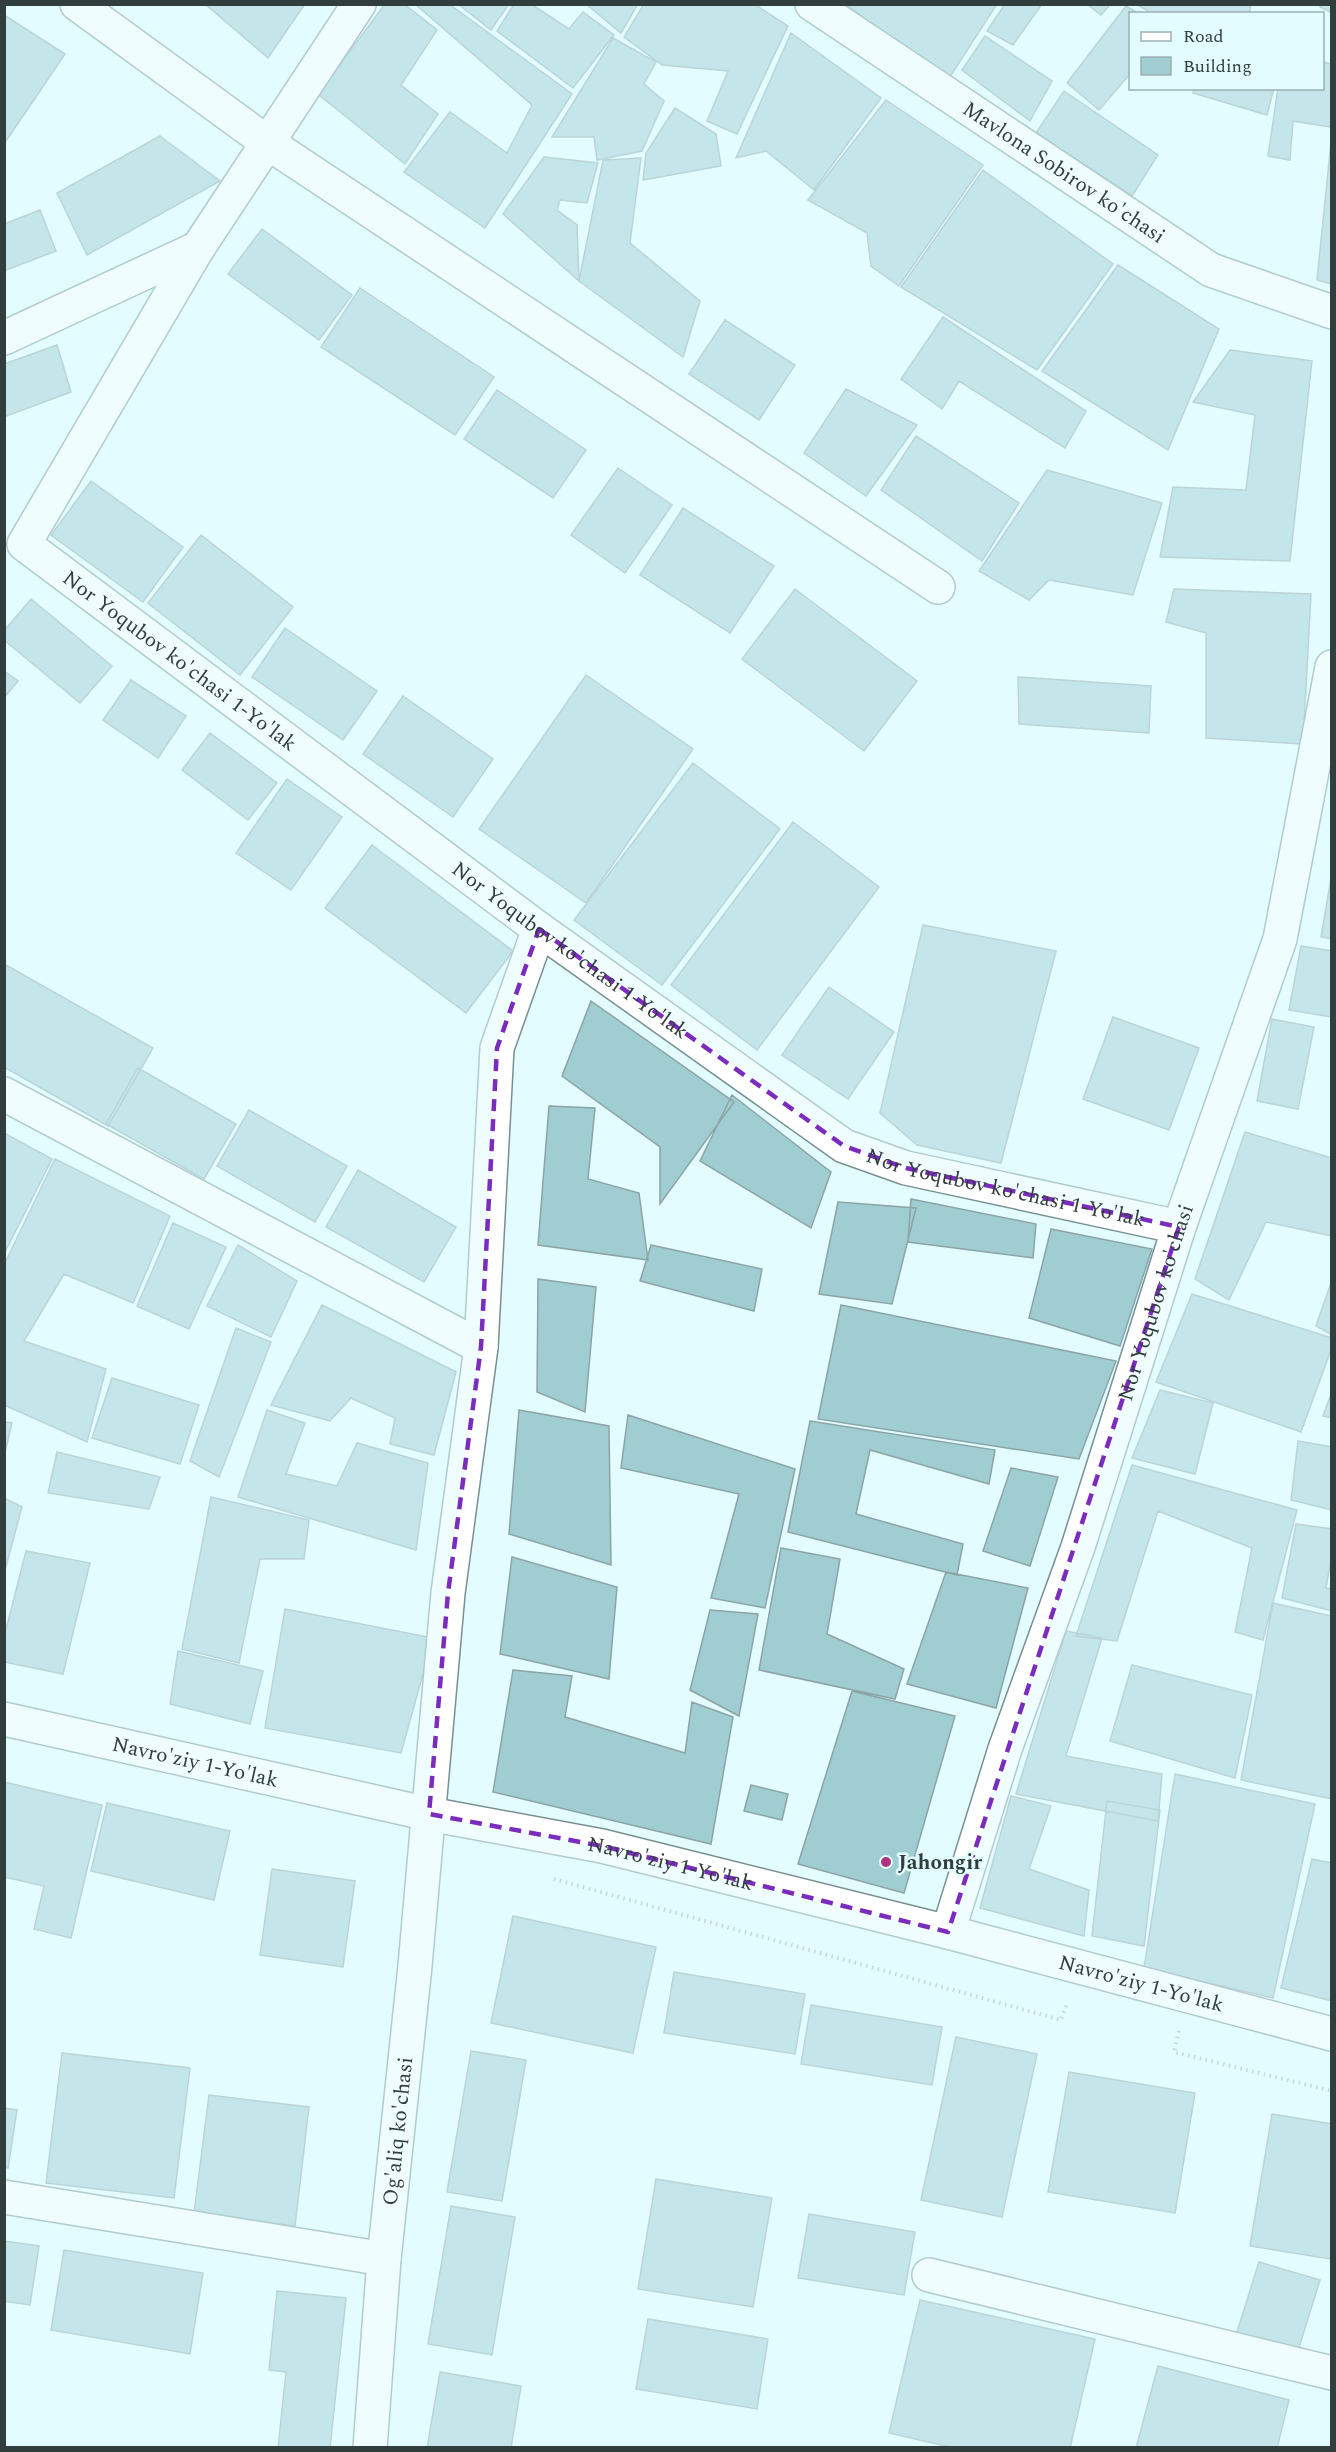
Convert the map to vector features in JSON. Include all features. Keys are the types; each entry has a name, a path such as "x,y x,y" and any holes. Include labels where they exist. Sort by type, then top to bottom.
{"street":[{"path":"77,4 268,143 938,587"},
{"path":"4,338 198,248 359,4"},
{"name":"Mavlona Sobirov ko'chasi","path":"812,4 1211,270 1332,312"},
{"name":"Nor Yoqubov ko'chasi 1-Yo'lak","path":"198,248 24,544 539,929 844,1146 906,1168 1179,1227"},
{"name":"Nor Yoqubov ko'chasi","path":"948,1932 1005,1749 1078,1547 1179,1227 1280,939 1332,667"},
{"name":"Og'aliq ko'chasi","path":"370,2448 384,2259 429,1814 448,1593 481,1347 497,1048 539,929"},
{"path":"4,1094 481,1347"},
{"name":"Navro'ziy 1-Yo'lak","path":"4,1719 429,1814 602,1846 948,1932 1332,2034"},
{"path":"4,2198 384,2259"},
{"path":"929,2275 1332,2373"}],"path":[{"path":"543,1876 1061,2020"},
{"path":"1187,1995 1174,2052 1332,2091"}],"highlighted area":[{"path":"539,929 844,1146 906,1168 1179,1227 948,1932 602,1846 429,1814 448,1593 481,1347 497,1048"}],"building":[{"path":"205,4 305,4 268,58"},
{"path":"385,4 404,4 437,30 401,85 438,114 405,164 318,94"},
{"path":"415,4 449,4 572,94 485,228 404,172 450,112 507,153 532,105"},
{"path":"458,4 509,4 491,30"},
{"path":"514,4 531,4 569,29 583,12 614,35 573,88 497,31"},
{"path":"586,4 638,4 621,33"},
{"path":"644,4 754,4 788,26 737,134 707,121 728,71 662,65 624,37"},
{"path":"845,4 997,4 948,80"},
{"path":"1005,4 1042,4 1013,45 987,31"},
{"path":"1087,4 1111,4 1101,15"},
{"path":"1136,4 1251,4 1249,12 1150,12"},
{"path":"1320,4 1332,4 1332,13 1320,7"},
{"path":"1126,6 1136,12 1129,12 1129,75 1099,110 1067,83"},
{"path":"4,15 65,54 4,144"},
{"path":"791,33 881,98 814,190 766,151 736,158"},
{"path":"985,36 1052,81 1030,121 962,70"},
{"path":"613,38 656,62 644,84 664,101 642,151 597,160 594,137 552,137"},
{"path":"1324,62 1332,64 1331,127 1293,121 1290,160 1268,156 1278,90 1324,90"},
{"path":"1194,90 1273,90 1267,115 1193,93"},
{"path":"1064,91 1158,155 1132,196 1036,133"},
{"path":"886,100 983,165 899,286 871,266 867,233 808,200"},
{"path":"675,108 716,134 721,166 643,180 646,153"},
{"path":"160,136 220,181 87,255 57,193"},
{"path":"1332,142 1332,284 1317,280"},
{"path":"544,157 598,163 587,203 560,200 557,210 577,225 579,281 503,214"},
{"path":"641,158 630,243 700,301 683,357 579,281 603,160"},
{"path":"983,170 1113,264 1037,370 901,287"},
{"path":"40,210 56,251 4,271 4,224"},
{"path":"262,229 352,295 319,340 228,274"},
{"path":"1118,265 1219,329 1168,450 1042,371"},
{"path":"360,288 494,377 455,435 321,347"},
{"path":"943,317 1086,411 1065,448 959,381 942,409 901,379"},
{"path":"725,320 795,365 759,420 689,374"},
{"path":"57,345 71,392 4,417 4,364"},
{"path":"1230,350 1312,361 1290,561 1160,557 1173,487 1246,490 1255,415 1193,402"},
{"path":"846,389 917,425 866,496 804,453"},
{"path":"497,390 586,450 553,498 464,439"},
{"path":"916,436 1019,503 982,561 881,490"},
{"path":"618,468 672,505 625,573 571,535"},
{"path":"1047,470 1162,503 1133,595 1049,580 1029,600 979,571"},
{"path":"91,481 183,547 143,602 51,535"},
{"path":"683,508 774,566 730,633 640,575"},
{"path":"201,535 293,607 240,675 148,603"},
{"path":"795,589 917,681 864,751 742,659"},
{"path":"1174,589 1311,594 1303,744 1206,738 1206,633 1166,622"},
{"path":"31,599 112,666 80,703 4,640 4,631"},
{"path":"285,628 377,691 343,740 252,677"},
{"path":"4,671 18,681 4,698"},
{"path":"586,675 693,749 586,903 479,829"},
{"path":"1018,677 1151,686 1149,733 1019,724"},
{"path":"131,680 186,716 158,758 103,720"},
{"path":"403,696 493,759 453,817 363,754"},
{"path":"210,733 277,783 248,820 182,770"},
{"path":"693,763 780,829 662,985 574,920"},
{"path":"287,779 342,817 291,890 236,853"},
{"path":"793,822 879,887 757,1050 671,985"},
{"path":"372,845 513,951 466,1013 325,908"},
{"path":"1332,872 1332,939 1321,937"},
{"path":"923,925 1056,951 1001,1163 917,1145 880,1113"},
{"path":"1301,946 1332,951 1332,1017 1289,1010"},
{"path":"4,964 153,1048 108,1126 4,1067"},
{"path":"829,987 894,1032 848,1099 782,1055"},
{"path":"591,1001 734,1102 660,1204 660,1147 562,1076"},
{"path":"1113,1017 1199,1048 1169,1130 1083,1099"},
{"path":"1272,1019 1314,1027 1298,1109 1257,1101"},
{"path":"138,1068 236,1124 204,1179 106,1124"},
{"path":"732,1095 831,1172 811,1228 700,1161"},
{"path":"549,1106 595,1108 588,1179 639,1193 648,1260 538,1245"},
{"path":"249,1110 347,1166 315,1222 217,1166"},
{"path":"1245,1132 1332,1158 1332,1236 1266,1222 1229,1300 1195,1279"},
{"path":"4,1133 52,1159 4,1254"},
{"path":"55,1159 170,1216 133,1303 64,1274 24,1341 106,1369 87,1442 4,1405 4,1265"},
{"path":"358,1170 456,1227 424,1282 326,1227"},
{"path":"911,1199 1036,1224 1033,1258 908,1242"},
{"path":"838,1202 916,1208 892,1304 819,1294"},
{"path":"173,1223 226,1247 189,1329 137,1306"},
{"path":"1051,1229 1152,1249 1120,1346 1029,1318"},
{"path":"238,1245 297,1281 271,1337 207,1306"},
{"path":"651,1245 762,1269 754,1311 640,1281"},
{"path":"538,1279 596,1287 585,1412 537,1392"},
{"path":"1332,1280 1332,1335 1316,1326"},
{"path":"1192,1294 1332,1338 1332,1347 1301,1432 1156,1382"},
{"path":"322,1305 456,1372 434,1455 390,1444 395,1418 351,1398 330,1421 271,1405"},
{"path":"841,1305 1116,1361 1079,1459 818,1419"},
{"path":"236,1328 271,1342 219,1477 190,1461"},
{"path":"112,1378 199,1405 180,1464 92,1438"},
{"path":"1160,1390 1213,1403 1195,1474 1132,1458"},
{"path":"1332,1391 1332,1418 1323,1416"},
{"path":"267,1410 305,1423 286,1474 337,1486 357,1443 428,1463 416,1550 238,1497"},
{"path":"519,1410 609,1426 611,1565 509,1534"},
{"path":"628,1415 795,1469 765,1608 711,1598 739,1494 621,1468"},
{"path":"810,1421 995,1450 989,1484 870,1450 856,1514 963,1544 957,1575 788,1532"},
{"path":"4,1422 12,1423 4,1457"},
{"path":"1298,1441 1332,1447 1332,1510 1291,1500"},
{"path":"57,1452 160,1477 149,1509 48,1493"},
{"path":"1132,1465 1297,1510 1263,1640 1235,1632 1252,1548 1158,1511 1117,1641 1076,1636"},
{"path":"1011,1468 1058,1477 1030,1566 983,1551"},
{"path":"211,1497 309,1520 304,1559 260,1559 239,1663 182,1649"},
{"path":"4,1498 22,1507 4,1574"},
{"path":"1296,1524 1332,1529 1332,1554 1326,1588 1332,1589 1332,1611 1282,1598"},
{"path":"781,1548 840,1559 827,1634 904,1669 895,1699 759,1670"},
{"path":"26,1551 90,1563 63,1674 4,1662 4,1637"},
{"path":"512,1557 617,1587 609,1679 500,1654"},
{"path":"946,1572 1028,1588 996,1708 907,1684"},
{"path":"1273,1603 1332,1616 1332,1799 1241,1780"},
{"path":"285,1609 433,1638 401,1753 265,1728"},
{"path":"710,1610 758,1614 739,1716 690,1690"},
{"path":"1066,1631 1102,1638 1066,1756 1162,1774 1158,1821 1016,1794"},
{"path":"178,1651 263,1671 250,1724 170,1704"},
{"path":"1132,1665 1252,1695 1235,1778 1110,1741"},
{"path":"513,1670 572,1676 565,1717 685,1753 692,1702 733,1717 711,1844 493,1792"},
{"path":"852,1691 955,1716 904,1893 798,1864"},
{"path":"1175,1774 1315,1804 1273,1998 1144,1968"},
{"path":"4,1782 102,1805 71,1938 34,1929 44,1886 4,1877"},
{"path":"751,1785 788,1794 782,1820 744,1811"},
{"path":"1011,1796 1051,1806 1029,1869 1089,1890 1084,1936 980,1908"},
{"path":"1107,1801 1160,1810 1144,1946 1092,1936"},
{"path":"107,1803 230,1831 214,1900 91,1871"},
{"path":"1312,1859 1332,1863 1332,2001 1281,1988"},
{"path":"272,1869 355,1881 343,1967 260,1955"},
{"path":"513,1916 656,1947 633,2053 491,2023"},
{"path":"674,1972 805,1994 795,2054 664,2033"},
{"path":"811,2005 942,2027 932,2085 801,2064"},
{"path":"956,2037 1037,2054 1002,2217 921,2200"},
{"path":"471,2051 526,2060 502,2201 447,2192"},
{"path":"62,2053 190,2068 174,2198 46,2183"},
{"path":"1069,2072 1195,2093 1175,2213 1048,2192"},
{"path":"209,2095 309,2107 295,2226 194,2213"},
{"path":"4,2108 17,2110 8,2168 4,2167"},
{"path":"1272,2114 1332,2124 1332,2248 1330,2259 1250,2246"},
{"path":"656,2179 772,2198 753,2307 638,2289"},
{"path":"451,2206 515,2217 492,2355 428,2344"},
{"path":"809,2214 915,2232 904,2295 798,2278"},
{"path":"4,2241 39,2246 30,2305 4,2301"},
{"path":"64,2250 203,2273 190,2354 51,2330"},
{"path":"1259,2262 1320,2280 1297,2354 1236,2335"},
{"path":"277,2291 346,2298 330,2448 278,2448 286,2372 269,2370"},
{"path":"920,2300 1095,2339 1070,2448 954,2448 889,2433"},
{"path":"648,2319 768,2339 757,2409 636,2389"},
{"path":"1158,2366 1289,2400 1277,2448 1136,2448"},
{"path":"440,2372 521,2386 511,2448 427,2448"}],"place":[{"name":"Jahongir","path":"886,1862"}]}
